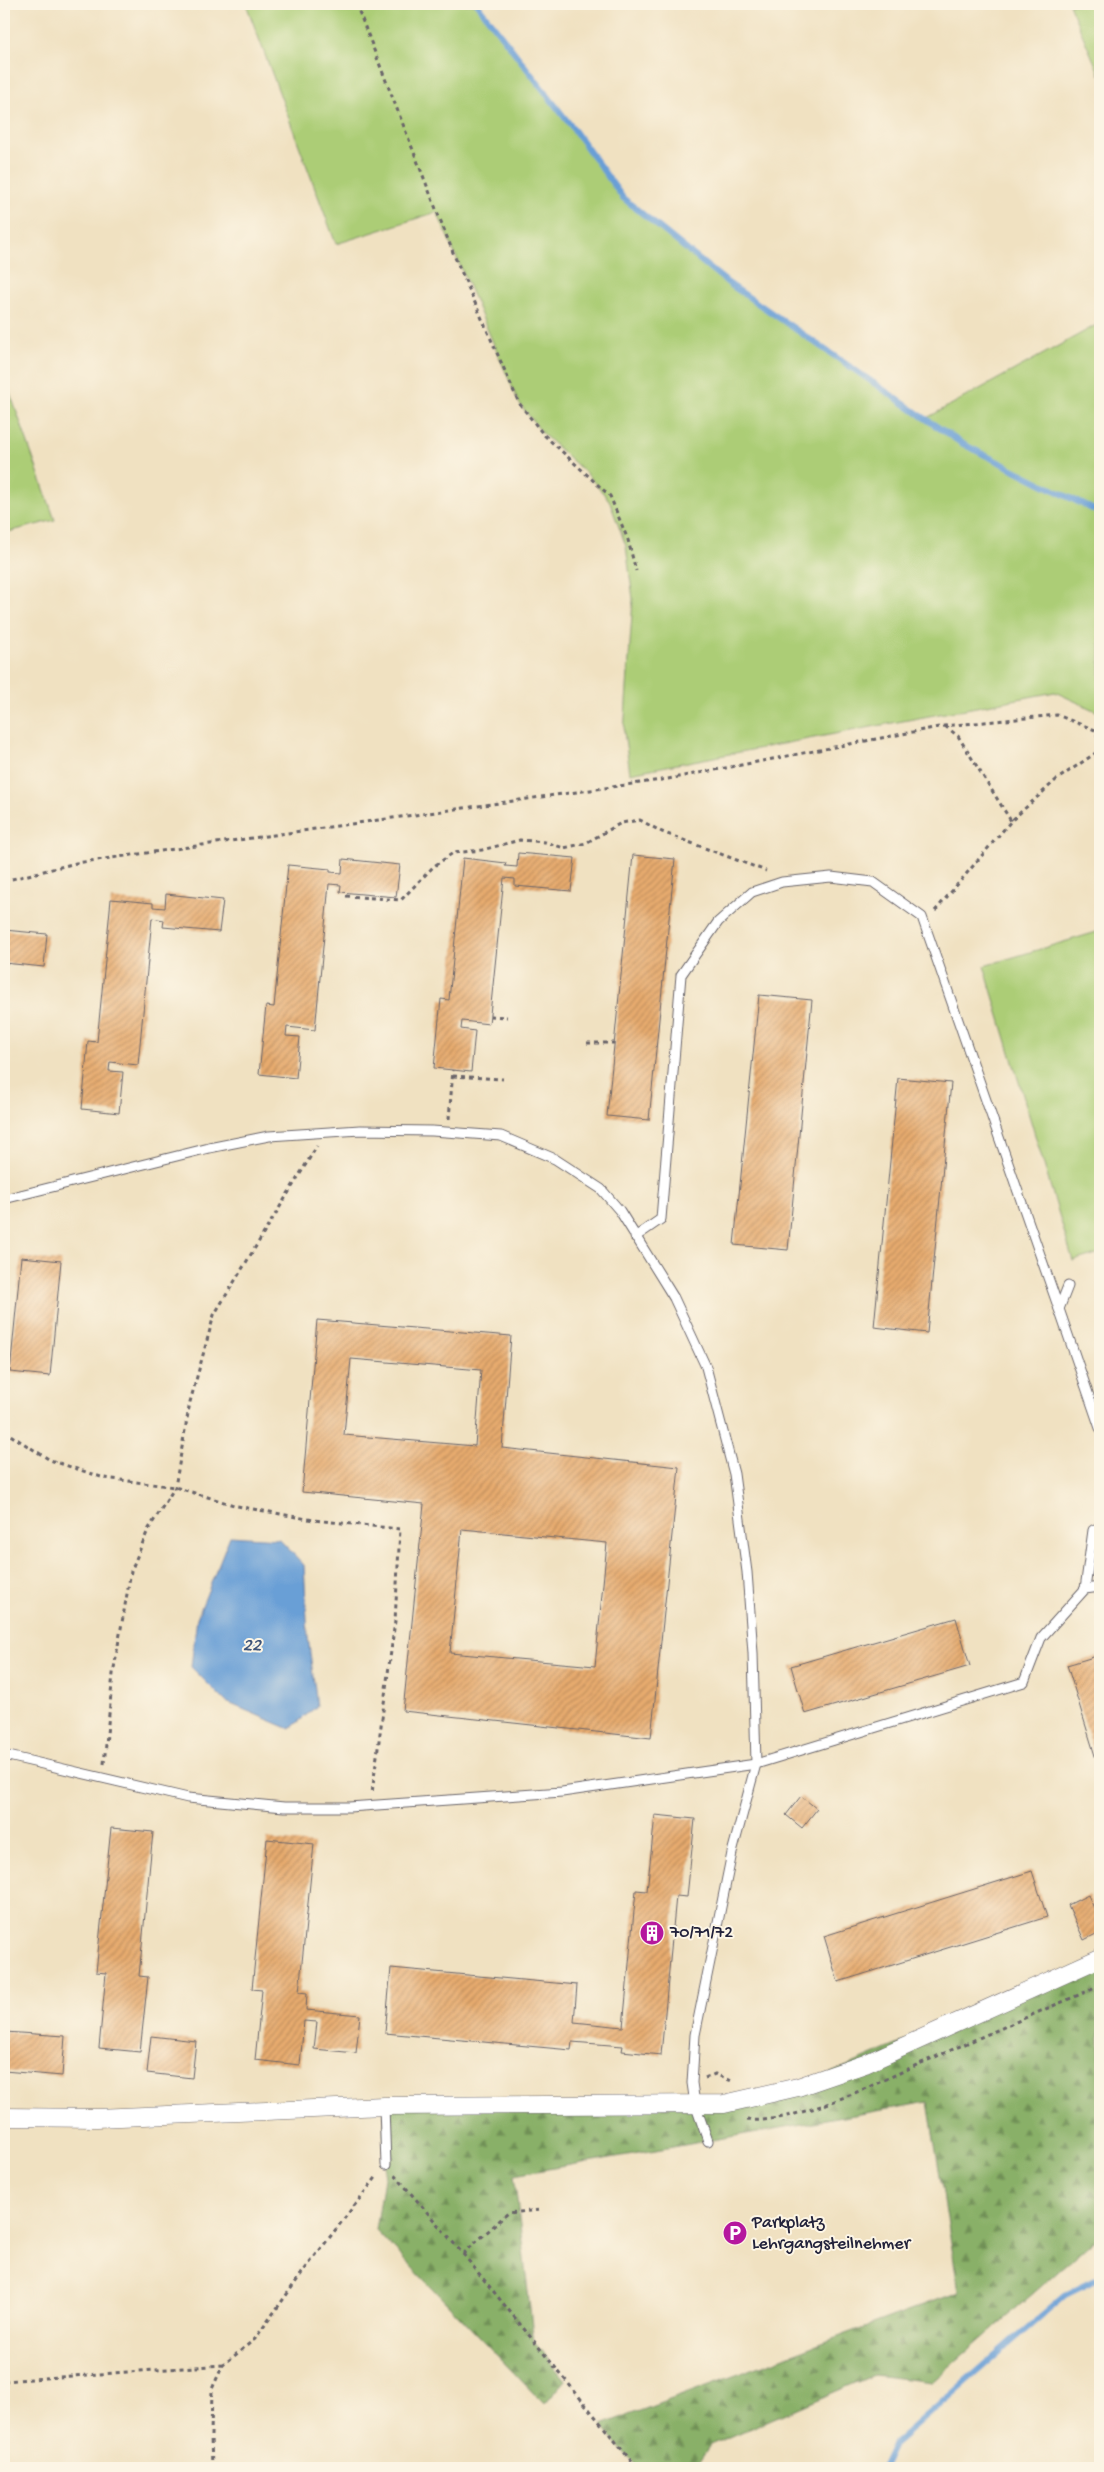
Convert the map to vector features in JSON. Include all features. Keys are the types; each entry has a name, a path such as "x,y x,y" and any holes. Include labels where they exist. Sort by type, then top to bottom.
{"street":[{"path":"4,2118 97,2118 384,2106 724,2104 798,2087 865,2064 1100,1958"}],"lane":[{"path":"635,1238 661,1219 681,975 718,922 752,892 782,882 831,877 873,882 922,917 1100,1428"},
{"path":"4,1198 209,1148 268,1136 360,1130 447,1132 502,1136 555,1159 601,1188 620,1211 674,1298 706,1367 734,1474 747,1572 753,1653 756,1764 732,1853 695,2035 692,2083 695,2104 708,2141"},
{"path":"1059,1309 1068,1286"},
{"path":"4,1755 188,1798 284,1807 370,1806 562,1792 756,1764 1024,1682 1041,1638 1085,1589 1093,1530 1100,1527"},
{"path":"1085,1589 1100,1587"},
{"path":"384,2106 386,2165"}],"path":[{"path":"356,4 454,255 519,403 543,434 610,496 628,540 636,571"},
{"path":"4,881 76,864 668,779 944,726 1058,715 1096,730 1100,742"},
{"path":"944,726 958,736 1011,821"},
{"path":"924,923 1011,821 1056,780 1100,750"},
{"path":"346,896 401,900 434,866 453,853 482,850 520,840 545,842 564,848 586,843 621,823 640,820 662,832 792,881"},
{"path":"490,1016 507,1017"},
{"path":"586,1043 614,1043"},
{"path":"447,1132 453,1070"},
{"path":"453,1076 504,1079"},
{"path":"102,1778 113,1674 131,1571 148,1530 175,1487 190,1402 214,1315 325,1133"},
{"path":"4,1431 50,1460 104,1478 175,1487 237,1506 313,1520 400,1529 395,1621 370,1806"},
{"path":"692,2083 714,2074 739,2084"},
{"path":"212,2468 210,2436 212,2389 223,2365 255,2339 302,2273 386,2165 464,2254 637,2468"},
{"path":"464,2254 508,2214 540,2210"},
{"path":"4,2381 223,2365"}],"green space":[{"path":"246,4 477,4 572,127 623,198 728,283 925,419 1100,323 1100,713 1055,692 630,773 624,732 633,599 626,546 609,500 587,474 543,434 519,403 437,212 336,244"},
{"path":"1069,4 1100,4 1100,75"},
{"path":"4,376 55,520 4,533"},
{"path":"1100,931 1100,1253 1073,1261 984,966"},
{"path":"1100,1958 1100,2235 932,2382 874,2375 711,2445 695,2468 637,2468 602,2425 959,2292 928,2102 514,2175 534,2342 565,2380 544,2404 376,2230 386,2165 384,2106 695,2104 798,2087"}],"water":[{"name":"22","path":"230,1536 279,1539 304,1565 308,1637 317,1706 290,1729 226,1702 191,1667 197,1618"}],"building":[{"path":"518,853 575,858 571,891 515,886 515,879 504,878 489,1024 462,1021 461,1029 475,1031 471,1072 434,1068 441,999 449,1000 463,858 506,863 505,866 517,867"},
{"path":"633,855 675,859 649,1120 607,1116"},
{"path":"343,859 400,865 396,897 340,892 341,885 329,884 315,1030 287,1027 286,1036 300,1037 296,1078 259,1074 266,1006 274,1007 288,865 330,869 330,872 342,873"},
{"path":"166,894 223,900 219,932 163,927 164,920 152,918 138,1065 110,1062 109,1071 123,1072 119,1113 82,1109 88,1041 97,1042 111,899 153,903 153,907 165,908"},
{"path":"4,930 47,934 44,967 4,963"},
{"path":"759,995 812,1000 788,1250 734,1245"},
{"path":"898,1078 951,1083 927,1333 874,1327"},
{"path":"21,1257 61,1261 50,1376 10,1372"},
{"path":"317,1320 511,1336 502,1448 679,1467 651,1738 403,1711 424,1504 302,1492","holes":["351,1359 481,1370 475,1446 344,1435","462,1529 607,1543 595,1666 450,1653"]},
{"path":"956,1618 970,1666 805,1714 791,1666"},
{"path":"1100,1655 1100,1772 1067,1665"},
{"path":"801,1796 817,1809 802,1828 786,1815"},
{"name":"70/71/72","path":"655,1815 695,1819 687,1897 676,1896 661,2055 622,2051 623,2046 572,2042 571,2050 385,2033 391,1968 577,1985 574,2022 623,2027 636,1890 647,1891"},
{"path":"111,1828 153,1832 139,1976 148,1977 140,2052 99,2048 106,1973 96,1972"},
{"path":"267,1839 314,1844 299,1992 307,1993 306,2010 360,2015 356,2053 314,2049 317,2022 304,2021 300,2065 255,2060 262,1990 252,1989"},
{"path":"1032,1871 1047,1917 838,1982 824,1936"},
{"path":"1088,1895 1100,1921 1100,1932 1084,1940 1068,1905"},
{"path":"5,2032 65,2036 62,2076 4,2071"},
{"path":"151,2036 196,2041 192,2078 147,2073"}],"waterway":[{"path":"477,4 572,127 623,198 728,283 961,443 1100,513"},
{"path":"882,2468 893,2445 1065,2295 1100,2278"}],"place":[{"name":"70/71/72","path":"652,1933"},
{"name":"Parkplatz Lehrgangsteilnehmer","path":"735,2233"}]}
